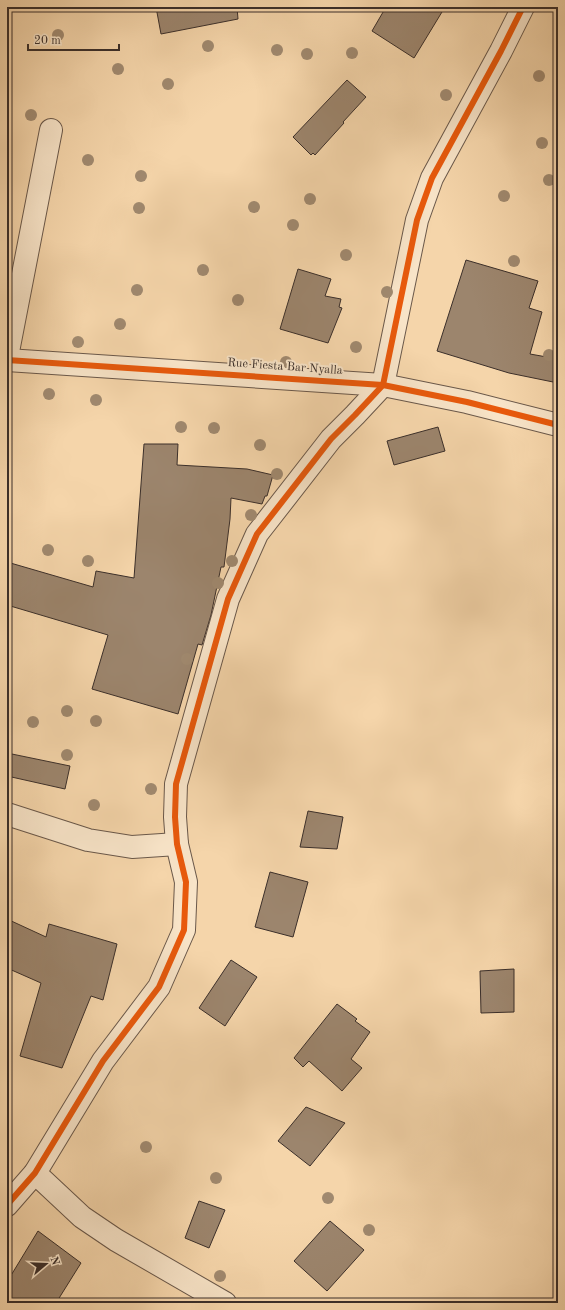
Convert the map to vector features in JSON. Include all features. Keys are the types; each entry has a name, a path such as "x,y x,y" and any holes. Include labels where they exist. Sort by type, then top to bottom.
{"street":[{"path":"7,1204 35,1173 103,1061 159,987 184,930 186,882 177,844 175,817 176,784 228,599 257,534 331,439 383,385 417,220 432,178 501,51 523,7"},
{"path":"7,358 51,130"},
{"name":"Rue Fiesta Bar Nyalla","path":"7,358 383,385 467,402 558,425"},
{"path":"7,814 88,840 132,847 177,844"},
{"path":"35,1173 82,1217 116,1240 225,1303"}],"building":[{"path":"156,7 237,7 238,19 161,34"},
{"path":"386,7 445,7 414,58 372,31"},
{"path":"347,80 366,97 315,155 313,153 311,155 293,137"},
{"path":"466,260 538,281 529,308 542,312 530,354 558,359 558,383 509,373 437,351"},
{"path":"298,269 331,279 325,296 341,299 339,307 342,308 328,343 280,329"},
{"path":"438,427 445,451 394,465 387,441"},
{"path":"144,444 178,444 177,465 247,469 273,475 267,496 265,496 262,504 231,498 224,567 221,567 211,615 202,645 198,644 178,714 92,689 108,635 7,605 7,562 93,587 96,571 134,578"},
{"path":"7,753 70,766 65,789 7,776"},
{"path":"308,811 343,817 337,849 300,847"},
{"path":"270,872 308,882 293,937 255,927"},
{"path":"7,919 46,937 49,924 117,944 103,1000 91,996 62,1068 20,1056 41,983 7,968"},
{"path":"231,960 257,977 225,1026 199,1008"},
{"path":"514,969 514,1012 481,1013 480,971"},
{"path":"337,1004 357,1019 355,1021 370,1032 351,1059 362,1068 342,1091 309,1061 303,1067 294,1058"},
{"path":"306,1107 345,1123 310,1166 278,1141"},
{"path":"199,1201 225,1210 209,1248 185,1238"},
{"path":"330,1221 364,1250 327,1291 294,1261"},
{"path":"38,1231 81,1263 56,1303 7,1303 7,1282"}],"cycle path":[{"path":"7,1205 35,1173 103,1061 159,987 184,930 186,882 177,844 175,817 176,784 228,599 257,534 331,439 383,385 417,220 432,178 501,51 523,7"},
{"path":"7,360 383,385 467,402 558,425"}]}
